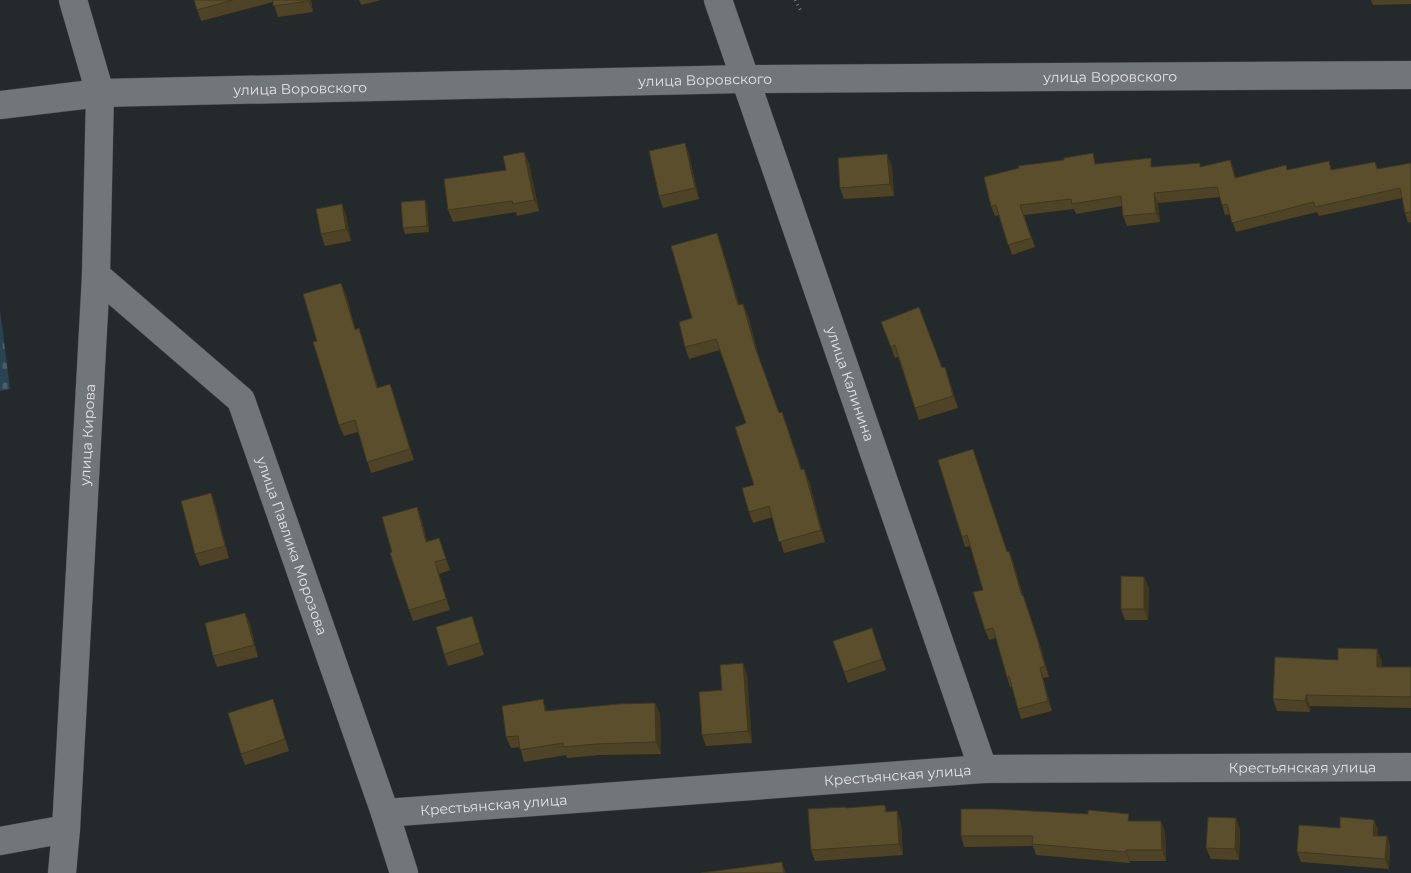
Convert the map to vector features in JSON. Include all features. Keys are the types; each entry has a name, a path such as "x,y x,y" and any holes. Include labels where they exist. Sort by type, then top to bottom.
{"street":[{"name":"улица Кирова","path":"62,873 96,275 100,93 73,0"},
{"name":"улица Калинина","path":"718,0 983,769"},
{"name":"улица Воровского","path":"0,105 100,93 745,79 1411,75"},
{"name":"улица Павлика Морозова","path":"96,275 241,400 385,813 404,873"},
{"name":"Крестьянская улица","path":"385,813 983,769 1411,767"},
{"path":"0,841 66,829"}],"path":[{"path":"795,0 802,13"}],"green space":[{"path":"0,310 10,389 0,391"}],"building":[{"path":"194,0 233,0 197,10"},
{"path":"273,0 308,0 308,1 273,6"},
{"path":"685,143 695,188 659,196 649,151"},
{"path":"524,152 534,200 513,204 512,201 448,210 444,179 506,170 503,156"},
{"path":"1093,153 1095,164 1151,158 1151,167 1200,163 1200,167 1230,160 1235,178 1286,165 1287,170 1329,161 1331,170 1375,162 1377,169 1411,163 1411,212 1405,213 1400,188 1315,207 1314,202 1232,223 1227,204 1222,205 1217,187 1154,193 1156,213 1123,216 1121,196 1072,204 1071,199 1020,205 1031,238 1008,245 996,205 991,206 984,177 1019,168 1018,166 1064,160 1064,158"},
{"path":"887,154 890,184 840,188 838,158"},
{"path":"425,200 427,226 403,228 401,202"},
{"path":"342,204 346,229 321,234 316,209"},
{"path":"717,233 738,305 743,304 755,347 779,413 782,412 801,470 804,469 821,530 779,542 769,506 749,512 742,488 754,485 735,427 746,423 716,339 685,347 679,322 692,318 671,246"},
{"path":"341,283 355,330 359,328 377,388 390,384 410,449 367,462 355,420 339,425 313,342 317,341 303,294"},
{"path":"919,307 942,368 945,367 953,396 915,408 895,345 891,347 881,322"},
{"path":"973,449 1007,552 1009,551 1045,666 1040,668 1048,701 1018,709 993,628 985,630 973,592 983,590 967,535 962,537 938,460"},
{"path":"211,493 225,546 195,554 181,501"},
{"path":"417,507 426,542 439,538 446,559 435,562 446,599 409,610 390,553 392,552 382,517"},
{"path":"1121,576 1144,577 1144,609 1121,609"},
{"path":"245,613 254,645 213,656 205,623"},
{"path":"472,616 480,643 444,654 436,627"},
{"path":"872,628 882,659 844,672 833,641"},
{"path":"1338,648 1377,649 1377,667 1411,667 1411,697 1306,695 1305,701 1273,699 1275,657 1338,660"},
{"path":"743,663 748,731 702,735 699,692 722,690 720,665"},
{"path":"273,699 285,739 241,754 228,713"},
{"path":"543,699 545,711 619,704 655,703 656,742 563,747 563,743 520,750 518,736 506,737 502,706"},
{"path":"885,805 885,812 897,811 899,844 811,850 808,809"},
{"path":"961,809 1088,814 1088,810 1129,814 1128,821 1161,821 1162,850 1126,850 1126,852 1032,844 1033,836 961,836"},
{"path":"1208,817 1236,818 1235,849 1206,848"},
{"path":"1340,817 1374,820 1373,836 1387,836 1385,859 1297,852 1299,825 1340,828"},
{"path":"782,862 784,873 701,873"}]}
